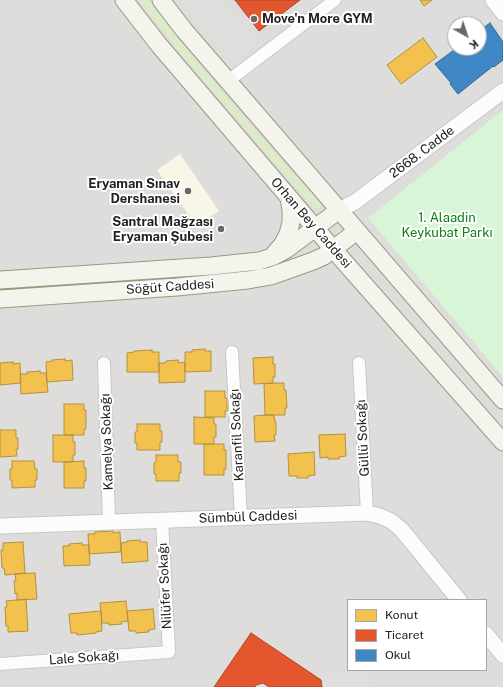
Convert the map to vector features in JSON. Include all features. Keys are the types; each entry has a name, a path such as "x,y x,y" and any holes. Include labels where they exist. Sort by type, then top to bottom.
{"main road":[{"name":"Orhan Bey Caddesi","path":"124,0 159,45 289,198 503,442"},
{"path":"161,0 184,30 503,400"},
{"path":"272,257 282,245 288,234 291,216 289,198"},
{"name":"Söğüt Caddesi","path":"0,280 224,265 259,260 272,257 287,249 339,210"},
{"name":"Söğüt Caddesi","path":"0,299 177,287 248,280 271,276 301,266 324,256 357,231"}],"street":[{"path":"228,81 335,0"},
{"path":"493,0 503,13"},
{"name":"2668. Cadde","path":"339,210 355,202 503,91"},
{"name":"Karanfil Sokağı","path":"232,352 241,517"},
{"name":"Kamelya Sokağı","path":"104,363 109,522"},
{"name":"Güllü Sokağı","path":"359,363 367,513"},
{"name":"Sümbül Caddesi","path":"0,526 367,513 386,518 401,529 458,599"},
{"name":"Nilüfer Sokağı","path":"162,520 169,652"},
{"path":"487,635 503,655"},
{"name":"Lale Sokağı","path":"0,664 169,652"}],"shaded area":[{"path":"0,0 503,0 503,687 0,687"},
{"path":"178,0 222,0 256,44 229,65"},
{"name":"Eryaman Sınav Dershanesi","path":"180,154 219,211 196,225 157,170"},
{"path":"360,671 368,671 369,687 323,687 323,680"}],"green space":[{"path":"139,0 148,0 187,50 258,134 320,203 320,208 315,209 266,153 181,54"},
{"name":"1. Alaadin Keykubat Parkı","path":"503,110 503,377 368,218"}],"building: Konut":[{"path":"420,0 432,0 424,6"},
{"path":"423,38 437,57 401,84 387,65"},
{"path":"205,349 205,351 211,351 211,371 185,372 185,352"},
{"path":"152,350 152,352 159,352 159,372 127,372 127,353"},
{"path":"273,357 273,364 275,364 275,377 273,377 273,383 254,384 253,358"},
{"path":"65,359 65,361 72,360 73,380 47,382 46,362"},
{"path":"178,360 179,363 185,362 185,382 159,383 159,363"},
{"path":"13,362 13,364 20,363 21,383 0,385 0,363"},
{"path":"40,371 40,373 46,373 48,392 21,394 20,374"},
{"path":"284,383 287,408 285,408 285,415 265,415 264,384"},
{"path":"205,391 225,391 225,398 227,398 227,411 225,411 225,417 205,417"},
{"path":"64,404 84,404 84,410 86,410 86,429 84,429 84,435 64,435"},
{"path":"274,415 276,422 276,435 274,435 275,441 255,442 254,416"},
{"path":"194,417 214,418 214,424 216,424 216,437 214,437 214,444 194,444"},
{"path":"137,424 160,424 160,431 162,431 162,442 160,442 160,450 137,450 137,443 135,443 135,432 137,432"},
{"path":"0,430 16,430 16,438 18,438 18,449 16,449 17,456 0,457"},
{"path":"345,434 346,456 339,457 339,459 328,459 328,457 320,458 319,435"},
{"path":"53,435 73,435 73,442 75,442 75,455 73,455 73,462 53,462"},
{"path":"204,444 224,444 224,450 226,450 226,469 224,469 224,475 204,475"},
{"path":"314,452 315,475 308,476 308,478 289,476 288,454"},
{"path":"156,455 178,455 178,462 181,462 179,481 156,481 156,474 154,474 154,463 156,462"},
{"path":"12,461 34,461 35,469 37,469 37,480 35,480 35,487 12,488 10,469 12,469"},
{"path":"84,461 84,468 86,468 86,481 84,481 84,488 64,488 64,462"},
{"path":"113,531 113,533 120,532 121,552 89,554 88,534"},
{"path":"140,540 140,542 147,542 148,561 122,563 121,543"},
{"path":"23,542 25,573 5,575 4,568 2,568 1,550 3,550 3,543"},
{"path":"82,543 82,545 89,545 90,565 64,566 63,546"},
{"path":"35,573 37,599 17,600 14,581 16,581 15,574"},
{"path":"26,599 28,631 8,632 8,626 6,626 6,601"},
{"path":"126,601 128,621 121,622 122,624 109,625 109,623 102,623 100,603"},
{"path":"153,609 155,629 148,630 149,632 136,633 136,631 129,631 127,611"},
{"path":"101,611 102,631 77,635 77,633 71,633 69,614"}],"building: Ticaret":[{"path":"235,0 300,0 259,31"},
{"path":"251,633 321,680 322,687 269,687 263,683 256,685 255,687 214,687"}],"building: Okul":[{"path":"490,23 503,42 503,60 494,67 493,66 458,94 435,64 447,55 487,56 487,25"}],"place":[{"name":"Move'n More GYM","path":"254,19"},
{"name":"Eryaman Sınav Dershanesi","path":"188,191"},
{"name":"Santral Mağzası Eryaman Şubesi","path":"221,229"}]}
